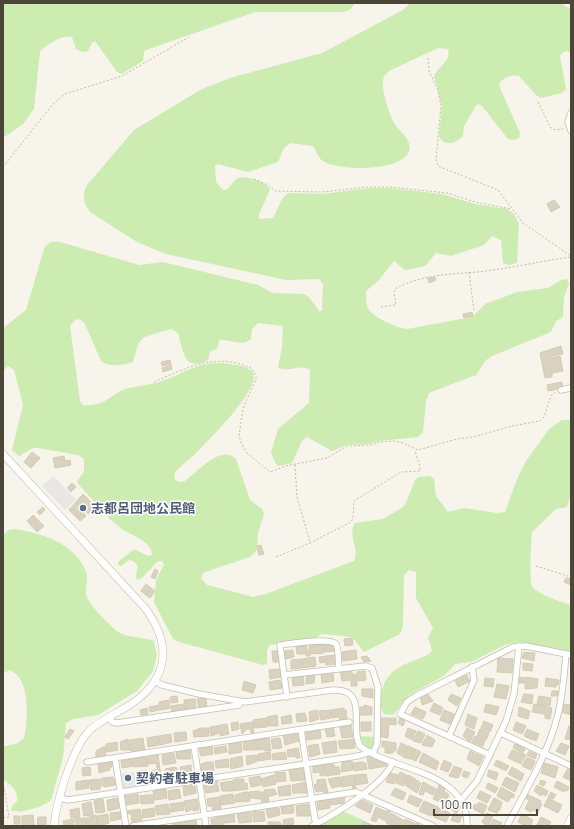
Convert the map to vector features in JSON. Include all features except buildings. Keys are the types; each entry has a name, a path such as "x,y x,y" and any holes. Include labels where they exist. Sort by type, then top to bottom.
{"street":[{"path":"570,129 568,122 571,113"},
{"path":"561,390 571,388"},
{"path":"3,454 133,594 158,626 163,645 162,665 155,681 137,700 93,727 79,744 60,798 54,826"},
{"path":"286,697 280,645 319,641 336,644 339,668"},
{"path":"461,800 474,786 501,733 514,694 519,646"},
{"path":"490,755 400,714 404,706 411,698 507,649 519,646 569,654 560,706 554,728 544,753 507,826"},
{"path":"60,798 68,800 371,753 377,744 378,687 375,671 369,666 284,675"},
{"path":"449,736 474,680 472,667"},
{"path":"155,681 162,685 240,702 252,702 333,690 339,690 349,694 353,698 356,708 358,742 360,746 371,753 448,786 461,800 467,814 467,826"},
{"path":"109,717 112,722 117,723 239,705 240,702"},
{"path":"87,762 349,722"},
{"path":"301,730 312,798 314,825 362,794 379,780 393,762"},
{"path":"501,733 571,766"},
{"path":"194,746 206,826"},
{"path":"115,758 126,826"},
{"path":"132,826 356,792 433,826"},
{"path":"567,826 571,818"}],"path":[{"path":"3,167 53,104 65,94 122,76 189,37"},
{"path":"428,58 429,71 438,90 441,106 437,163 441,168 495,188 503,195 511,209 529,228 571,257"},
{"path":"538,102 551,128 556,130 570,129"},
{"path":"254,179 268,185 275,191 322,192 368,187 390,187 447,193 475,202 511,209"},
{"path":"381,307 396,305 394,290 398,286 434,275 468,272 571,257"},
{"path":"468,272 474,312"},
{"path":"154,382 184,369 213,361 222,360 251,368 256,375 256,379 243,408 239,431 242,445 247,452 267,471 272,472 294,465 327,458 347,446 371,446 386,442 399,441 415,450 457,439 473,437 512,426 540,421 544,417 550,396 561,390"},
{"path":"276,557 310,543 351,522 353,518 353,503 358,498 401,472 420,471 415,450"},
{"path":"294,465 298,502 310,543"},
{"path":"536,566 571,577"},
{"path":"3,818 9,816 4,787"}],"green space":[{"path":"3,3 355,3 351,9 344,12 255,12 146,50 144,52 143,61 122,74 117,72 95,41 92,43 88,51 82,52 76,49 72,37 64,37 50,43 40,52 34,109 23,124 3,138"},
{"path":"410,3 560,3 571,9 571,53 567,51 562,53 560,56 566,89 562,93 541,98 536,95 519,76 508,77 502,80 499,84 520,133 519,138 514,140 508,139 482,106 477,104 464,126 463,136 457,141 447,143 441,140 439,136 442,106 434,76 448,57 449,53 448,49 438,48 389,71 384,78 383,90 390,115 394,123 407,139 410,147 404,158 395,163 383,166 369,168 342,167 321,160 313,146 290,143 284,148 278,162 248,172 218,164 215,166 216,182 223,190 226,190 238,178 242,177 256,180 265,184 270,190 259,214 259,219 273,218 282,199 288,193 322,194 369,188 390,188 442,194 475,204 507,209 513,213 519,223 517,263 509,265 503,263 501,240 492,236 484,245 451,256 436,253 425,266 405,270 394,261 378,281 366,291 368,308 371,313 386,322 407,329 472,317 485,304 517,292 548,288 561,280 567,279 569,283 564,297 563,317 556,321 551,332 492,356 486,360 476,375 429,393 426,401 423,432 418,437 380,441 370,444 347,445 332,451 307,437 302,441 292,463 279,466 276,464 271,453 278,429 309,403 310,370 306,368 281,369 278,367 282,347 283,326 258,323 252,329 251,339 247,342 239,343 219,340 218,348 210,352 208,360 194,364 189,362 186,358 178,333 171,329 144,337 138,344 133,362 108,365 101,361 85,324 81,320 76,319 70,326 80,401 83,405 101,403 125,389 155,383 194,368 212,363 243,366 253,372 253,380 250,390 243,401 195,454 174,474 175,480 180,482 185,481 217,457 230,455 236,459 250,500 262,509 264,514 258,533 257,550 250,557 203,573 201,578 207,585 253,597 266,594 354,561 356,552 352,532 355,523 383,519 403,507 415,480 419,477 430,476 434,479 436,496 448,512 464,508 497,513 505,512 517,479 526,461 549,429 562,420 571,420 571,493 567,507 556,509 532,532 530,568 531,582 534,589 571,605 571,651 519,642 505,645 471,662 455,664 444,676 409,695 393,715 384,714 381,708 380,703 384,684 390,675 398,668 429,654 432,650 428,638 433,628 416,598 416,572 409,570 404,575 403,626 400,634 364,652 352,637 322,634 315,638 270,645 267,650 267,664 263,665 179,642 173,639 154,602 156,580 164,565 162,561 158,561 142,578 137,580 136,576 138,566 133,561 129,560 121,566 118,565 118,562 134,549 148,556 152,555 151,550 149,546 141,539 116,525 79,485 77,481 84,472 84,459 78,455 38,448 33,448 19,456 12,450 23,405 14,370 8,366 3,371 3,328 26,310 44,249 50,242 60,242 139,265 163,262 258,285 272,293 304,294 309,297 319,311 322,311 323,284 319,279 286,280 166,254 137,242 90,212 84,199 85,189 134,130 200,90 230,78 322,53 403,10"},
{"path":"14,529 36,533 56,541 74,554 81,562 86,572 86,594 94,608 121,634 154,641 157,655 153,671 137,691 98,715 73,719 66,723 63,758 51,800 38,807 25,811 11,810 12,806 17,801 17,795 11,786 3,780 3,747 18,743 24,738 27,711 25,691 22,682 17,675 10,670 3,673 3,535 9,530"},
{"path":"360,736 374,737 374,748 370,749 363,744"},
{"path":"342,811 363,820 360,826 318,826"}],"shaded area":[{"path":"54,476 76,500 65,510 42,486"},
{"name":"契約者駐車場","path":"135,772 137,787 124,789 120,774"}],"place":[{"name":"志都呂団地公民館","path":"83,508"},
{"name":"契約者駐車場","path":"128,778"}]}
